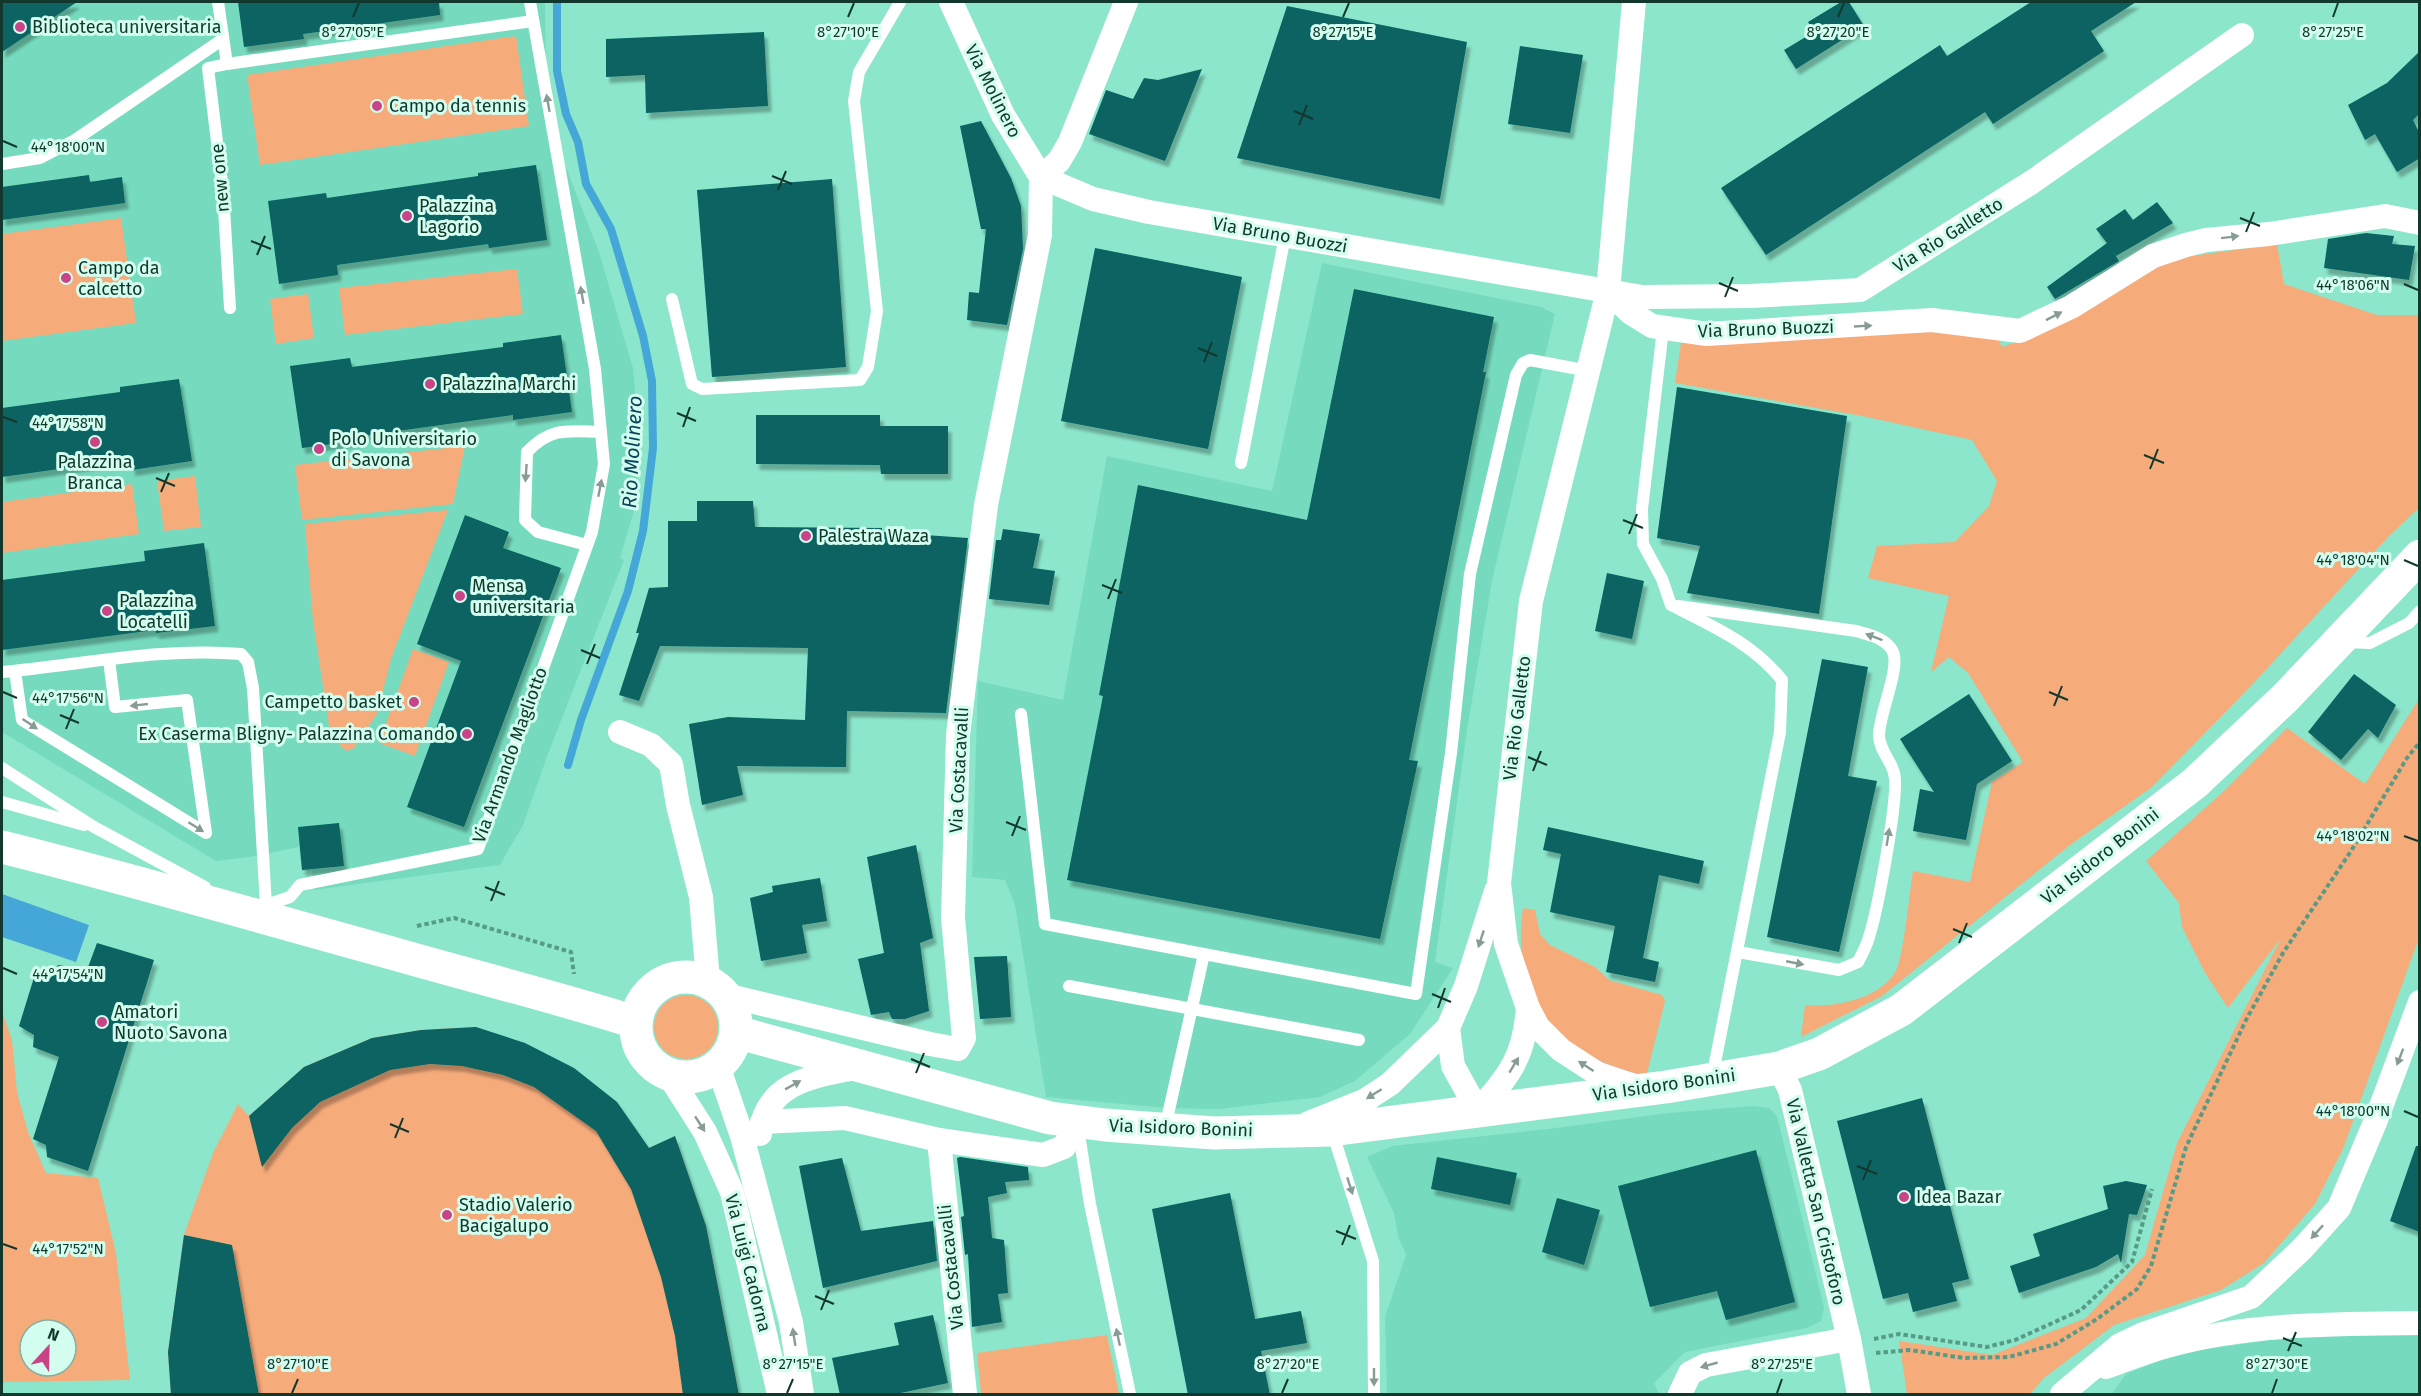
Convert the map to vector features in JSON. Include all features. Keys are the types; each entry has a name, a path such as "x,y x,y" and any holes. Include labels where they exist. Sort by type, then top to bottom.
{"street":[{"name":"Via Molinero","path":"951,2 1003,116 1041,177"},
{"path":"1041,177 1059,161 1070,142 1126,2"},
{"name":"Via Rio Galletto","path":"1634,2 1608,291 1531,601 1498,883 1506,944 1528,1008 1539,1027 1561,1050 1598,1074 1640,1088"},
{"name":"Via Rio Galletto","path":"1608,291 1641,297 1751,296 1860,290 2032,182 2242,35"},
{"name":"Via Bruno Buozzi","path":"1041,177 1093,199 1149,212 1608,291 1631,313 1663,329 1707,334 1932,320 2020,331 2071,307 2153,256 2186,245 2206,240 2269,234 2385,216 2420,223"},
{"name":"Via Costacavalli","path":"717,988 930,1044 958,1049 964,1038 952,918 958,735 986,505 1040,235 1041,177"},
{"name":"Via Isidoro Bonini","path":"736,1032 1039,1116 1214,1133 1331,1130 1779,1068 1819,1054 1902,1010 2195,783 2285,698 2420,556"},
{"path":"620,732 651,745 671,764 678,805 701,897 717,988 736,1019 736,1032 730,1050 718,1066 703,1074 686,1077 668,1074 647,1059 636,1035 635,1022 641,1004 653,988 670,979 690,976 717,988"},
{"path":"2,847 264,910 396,955 544,993 635,1022"},
{"path":"1286,1131 1337,1113 1390,1084 1448,1028 1466,986 1498,883"},
{"path":"2062,1395 2120,1345 2143,1334 2251,1297 2302,1249 2339,1208 2416,1027 2420,1002"},
{"path":"1448,1028 1452,1066 1478,1110 1505,1080 1520,1056 1526,1039 1528,1008"},
{"name":"Via Luigi Cadorna","path":"718,1066 742,1136 791,1322 802,1395"},
{"name":"Via Luigi Cadorna","path":"768,1234 757,1156 762,1122 778,1093 799,1080 861,1066"},
{"name":"Via Valletta San Cristoforo","path":"1779,1068 1790,1090 1850,1342 1859,1395"},
{"name":"Via Luigi Cadorna","path":"668,1074 705,1132 732,1192 779,1395"},
{"path":"762,1122 845,1118 939,1140 1043,1155 1064,1147 1078,1121"},
{"name":"Via Costacavalli","path":"939,1140 965,1395"},
{"path":"2085,1374 2167,1346 2208,1337 2316,1325 2420,1323"},
{"path":"1680,1395 1690,1372 1707,1365 1850,1342"}],"lane":[{"path":"218,2 227,64 533,21"},
{"path":"530,2 595,369 599,432 604,464 587,545 538,532 525,520 527,452 542,436 571,431 599,432"},
{"path":"672,299 692,384 702,389 843,383 860,380 868,367 877,311 854,101 859,72 900,2"},
{"path":"2,164 40,158 75,140 223,39"},
{"name":"new one","path":"227,64 208,68 223,191 230,308"},
{"path":"1241,463 1285,236"},
{"path":"1663,329 1642,509 1643,544 1662,579 1671,605 1731,636 1765,659 1782,680 1780,732 1712,1079"},
{"path":"1021,714 1045,924 1416,994 1451,753 1470,574 1516,375 1522,363 1530,360 1589,371"},
{"name":"Via Armando Magliotto","path":"264,910 290,897 300,885 478,849 587,545"},
{"path":"1671,605 1708,608 1856,631 1880,638 1893,650 1895,662 1883,708 1879,736 1884,754 1894,773 1895,795 1876,910 1869,939 1858,962 1839,970 1738,952"},
{"path":"2339,641 2370,643 2409,623 2420,610"},
{"path":"2,672 109,660 219,652 241,654 249,662 258,748 264,910 186,878 94,827 2,768"},
{"path":"15,671 22,720 206,833 187,700 115,707 109,660"},
{"path":"2,802 94,827"},
{"path":"1165,1129 1204,954"},
{"path":"1069,986 1359,1040"},
{"path":"1078,1121 1090,1204 1130,1395"},
{"path":"1331,1130 1373,1260 1374,1395"}],"path":[{"path":"1850,1342 1864,1354 1910,1350 1964,1358 2009,1357 2056,1344 2097,1319 2137,1288 2151,1266 2186,1147 2246,1020 2283,953 2350,851 2407,758 2420,742"},
{"path":"417,926 454,918 571,952 574,975"},
{"path":"1850,1342 1899,1334 1987,1347 2015,1340 2058,1323 2081,1310 2132,1262 2152,1189"}],"shaded area":[{"name":"Polo Universitario di Savona","path":"2,2 545,2 546,94 553,134 599,252 633,368 638,421 637,478 634,511 620,558 624,560 548,754 523,825 500,865 314,890 312,871 302,871 299,847 216,861 2,732"},
{"path":"516,36 529,126 260,165 247,75"},
{"name":"Campo da calcetto","path":"121,218 136,323 2,341 2,234"},
{"path":"2277,244 2284,284 2377,315 2419,315 2419,508 2389,536 2249,688 2152,787 2070,845 1882,996 1801,1037 1805,1005 1829,1005 1855,1000 1879,989 1896,971 1904,939 1913,871 1970,882 1992,782 2023,762 1968,673 1949,657 1931,672 1949,596 1868,578 1877,546 1955,542 1989,506 1997,481 1972,440 1862,416 1675,383 1682,336 1936,328 1997,336 2002,347 2048,330 2163,260"},
{"path":"1322,263 1541,307 1555,314 1492,581 1467,730 1435,962 1453,968 1410,1034 1355,1081 1320,1097 1219,1109 1166,1108 1046,1097 1015,905 1005,880 972,877 978,681 1063,700 1107,456 1272,491"},
{"path":"517,269 523,314 345,335 339,288"},
{"path":"308,294 314,338 276,344 270,299"},
{"path":"465,446 453,504 302,520 295,465"},
{"path":"195,476 201,527 164,531 157,481"},
{"path":"132,484 139,534 2,553 2,502"},
{"path":"448,510 391,659 377,714 354,748 347,751 340,746 329,726 313,621 305,524"},
{"name":"Campetto basket","path":"413,649 449,662 415,756 379,743"},
{"path":"2419,699 2419,938 2343,1149 2315,1204 2264,1263 2221,1290 2114,1325 2044,1378 2030,1394 1907,1394 1899,1341 1992,1355 2086,1318 2145,1255 2177,1143 2281,938 2228,1008 2205,973 2182,927 2179,903 2146,861 2223,792 2287,728 2365,784"},
{"path":"1523,908 1535,910 1540,934 1550,945 1595,967 1609,980 1662,995 1665,1001 1647,1073 1627,1071 1573,1049 1546,1021 1528,986 1521,947"},
{"path":"680,995 692,995 709,1004 716,1015 718,1027 716,1039 709,1050 692,1059 680,1059 668,1054 659,1045 654,1033 654,1021 659,1009 668,1000"},
{"path":"2,1011 12,1040 17,1092 28,1132 46,1173 98,1178 116,1253 130,1380 2,1382"},
{"name":"Stadio Valerio Bacigalupo","path":"476,1027 649,1148 675,1136 706,1226 739,1394 171,1394 168,1352 184,1235 213,1153 238,1104 249,1116 304,1067 372,1038 421,1030"},
{"path":"1753,1106 1769,1108 1777,1116 1824,1307 1821,1321 1807,1328 1685,1352 1654,1383 1659,1394 1387,1394 1385,1317 1406,1255 1398,1236 1394,1213 1367,1157 1392,1146 1669,1113"},
{"path":"2334,1331 2419,1331 2419,1394 2112,1394 2126,1374 2179,1353"},
{"path":"1107,1335 1119,1394 981,1394 977,1353"}],"water":[{"path":"2,894 89,925 76,962 2,937"}],"building":[{"name":"Biblioteca universitaria","path":"2,2 77,2 2,52"},
{"path":"238,2 439,2 440,15 303,34 304,39 244,47"},
{"path":"1841,2 1849,2 1864,26 1796,69 1784,50 1814,32 1808,22"},
{"path":"2031,2 2136,2 2091,31 2104,51 1993,124 1985,112 1766,255 1721,188 1940,45 1947,56"},
{"path":"1287,6 1467,42 1440,199 1237,158"},
{"path":"764,32 768,106 646,113 645,75 606,77 606,39"},
{"path":"1520,46 1583,55 1570,133 1508,124"},
{"path":"2420,51 2420,113 2413,120 2420,134 2420,158 2397,172 2375,134 2365,140 2348,105 2387,83"},
{"path":"1202,69 1165,161 1089,134 1106,90 1133,99 1144,78 1158,80"},
{"path":"981,121 1011,178 1021,206 1023,249 1007,325 967,320 969,292 979,293 986,229 981,229 960,126"},
{"name":"Palazzina Lagorio","path":"536,165 547,240 489,248 488,244 337,265 338,275 279,284 268,201 326,193 327,198 478,176 478,173"},
{"path":"89,175 90,182 122,177 125,203 2,220 2,187"},
{"path":"832,179 846,367 712,377 697,190"},
{"path":"2157,202 2173,223 2116,256 2110,247 2119,261 2055,299 2047,287 2107,243 2096,229 2125,209 2133,220"},
{"path":"2366,233 2394,236 2392,244 2415,246 2409,280 2324,268 2328,239"},
{"path":"1095,248 1242,277 1208,449 1061,421"},
{"path":"1354,289 1494,317 1483,372 1486,372 1409,760 1418,761 1380,939 1067,880 1103,696 1099,695 1138,485 1307,520"},
{"name":"Palazzina Marchi","path":"561,335 572,412 513,420 513,415 361,436 362,440 302,448 290,366 350,358 352,367 503,347 503,343"},
{"name":"Palazzina Branca","path":"179,379 192,461 132,470 130,459 2,477 2,408 120,392 120,387"},
{"path":"1677,387 1847,416 1819,614 1687,593 1700,546 1657,538"},
{"path":"756,415 880,415 880,426 948,426 948,474 881,474 880,465 756,464"},
{"path":"697,501 753,501 755,527 882,528 882,532 968,538 946,713 847,711 846,767 737,766 743,795 702,805 689,724 728,717 805,720 808,648 660,646 639,701 619,695 639,633 636,633 649,588 668,587 668,521 697,521"},
{"name":"Ex Caserma Bligny- Palazzina Comando","path":"465,515 509,532 503,548 561,568 464,827 407,807 461,661 417,644"},
{"path":"1003,529 1040,534 1033,568 1055,571 1049,605 989,599 996,540 1001,540"},
{"name":"Palazzina Locatelli","path":"204,543 215,626 156,633 155,630 2,650 2,580 145,561 144,551"},
{"path":"1607,573 1644,581 1632,639 1595,631"},
{"path":"1822,659 1868,667 1848,776 1877,781 1839,952 1767,937"},
{"path":"2354,674 2396,705 2378,738 2368,729 2341,760 2308,732"},
{"path":"1969,694 2012,761 1977,784 1966,840 1913,831 1920,789 1934,792 1900,739"},
{"path":"339,823 344,866 302,870 298,827"},
{"path":"1548,827 1704,861 1699,884 1659,875 1643,958 1659,962 1655,982 1606,972 1615,926 1550,912 1561,854 1543,850"},
{"path":"916,845 933,938 920,943 929,1011 905,1019 892,1019 889,1012 871,1015 858,959 884,953 867,857"},
{"path":"820,878 827,921 802,925 807,953 761,961 750,898 773,892 772,886"},
{"name":"Amatori Nuoto Savona","path":"97,943 154,960 88,1171 47,1157 46,1145 33,1139 59,1057 33,1047 34,1035 19,1026 36,971 52,977 58,965 87,970"},
{"path":"1007,956 1011,1017 980,1019 974,957"},
{"path":"476,1027 525,1043 574,1068 617,1102 649,1148 675,1136 706,1226 739,1395 683,1395 675,1336 661,1277 631,1189 596,1131 534,1087 503,1075 462,1066 430,1064 390,1070 320,1102 292,1128 262,1167 249,1116 304,1067 372,1038 421,1030"},
{"path":"1922,1098 1969,1279 1952,1283 1957,1301 1913,1312 1908,1293 1883,1299 1837,1121"},
{"path":"2416,1146 2420,1146 2420,1232 2390,1221"},
{"path":"1756,1150 1795,1302 1726,1320 1717,1291 1650,1307 1618,1186"},
{"path":"1437,1157 1517,1173 1510,1205 1431,1189"},
{"path":"842,1158 861,1231 933,1221 937,1261 823,1288 799,1166"},
{"path":"957,1158 1028,1167 1029,1180 1005,1182 1007,1193 988,1197 992,1238 1004,1240 1008,1293 998,1294 1002,1322 972,1327 968,1254 965,1255 961,1217 964,1216"},
{"path":"2126,1181 2147,1185 2137,1215 2129,1214 2121,1263 2118,1254 2096,1267 2019,1293 2010,1266 2040,1256 2033,1234 2108,1209 2103,1186"},
{"path":"1230,1193 1255,1319 1301,1311 1307,1343 1261,1351 1270,1395 1188,1395 1152,1209"},
{"path":"1557,1198 1600,1210 1584,1265 1542,1252"},
{"path":"184,1235 232,1245 259,1395 171,1395 168,1352"},
{"path":"933,1315 948,1383 891,1395 840,1395 832,1358 899,1345 894,1323"}],"waterway":[{"name":"Rio Molinero","path":"557,2 557,71 566,114 578,142 586,184 611,229 643,336 652,381 653,448 643,531 628,591 581,720 568,765"}],"place":[{"name":"Biblioteca universitaria","path":"20,27"},
{"name":"Campo da tennis","path":"377,106"},
{"name":"Palazzina Lagorio","path":"407,216"},
{"name":"Campo da calcetto","path":"66,278"},
{"name":"Palazzina Marchi","path":"430,384"},
{"name":"Palazzina Branca","path":"95,442"},
{"name":"Polo Universitario di Savona","path":"319,449"},
{"name":"Palestra Waza","path":"806,536"},
{"name":"Mensa universitaria","path":"460,596"},
{"name":"Palazzina Locatelli","path":"107,611"},
{"name":"Campetto basket","path":"414,702"},
{"name":"Ex Caserma Bligny- Palazzina Comando","path":"467,734"},
{"name":"Amatori Nuoto Savona","path":"102,1022"},
{"name":"Idea Bazar","path":"1904,1197"},
{"name":"Stadio Valerio Bacigalupo","path":"447,1215"}]}
